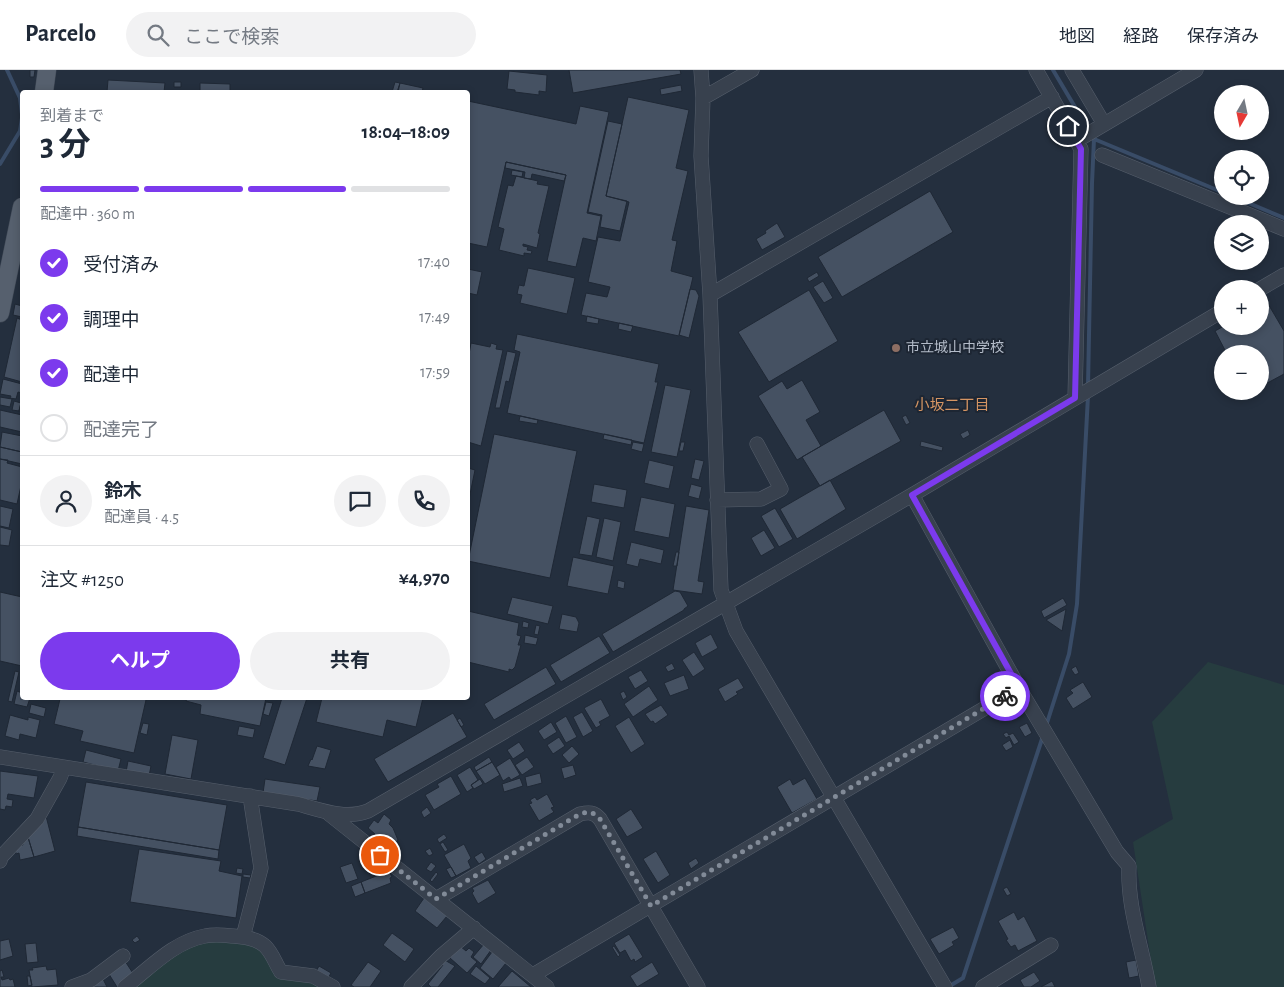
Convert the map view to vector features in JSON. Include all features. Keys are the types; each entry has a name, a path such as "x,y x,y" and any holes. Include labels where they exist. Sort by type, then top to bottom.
{"main road":[{"path":"44,90 47,70"},
{"path":"0,313 20,216"}],"street":[{"path":"701,70 703,98 701,156 710,295 721,590 736,631 945,987"},
{"path":"703,98 752,70"},
{"path":"1036,70 1079,139 1081,149 1075,398"},
{"path":"1072,70 1102,125"},
{"path":"1079,139 1196,70"},
{"path":"710,295 1052,97"},
{"path":"1102,155 1284,230"},
{"path":"1269,284 1284,275"},
{"path":"0,757 250,796 355,816 368,811 912,495 1214,316"},
{"path":"717,500 761,499 781,489 757,444"},
{"path":"912,495 1019,688 1117,852 1129,866 1128,882 1131,908 1140,939 1149,987"},
{"path":"533,975 1019,688"},
{"path":"0,861 1,857 37,819 60,778 64,767"},
{"path":"243,937 261,868 250,796"},
{"path":"325,811 547,987"},
{"path":"436,899 580,814 587,812 596,814 698,987"},
{"path":"412,987 441,956 474,928"},
{"path":"125,987 163,956 179,946 207,935 243,937 257,941 264,945 281,972 313,976 332,987"},
{"path":"983,987 1050,945"},
{"path":"72,987 92,980 124,956"}],"green space":[{"path":"1208,662 1284,685 1284,987 1155,987 1133,842 1173,819 1152,722"},
{"path":"221,935 257,948 281,972 324,987 133,987 179,946"}],"building":[{"path":"30,70 35,70 34,77 30,77"},
{"path":"569,70 680,70 681,74 573,93"},
{"path":"509,71 547,75 546,92 539,91 539,95 507,89"},
{"path":"108,80 165,83 164,90 107,90"},
{"path":"174,82 181,82 181,87 174,87"},
{"path":"395,82 400,83 398,90 393,90"},
{"path":"200,83 230,84 230,90 200,90"},
{"path":"400,83 423,88 422,90 398,90"},
{"path":"681,85 682,91 661,95 660,89"},
{"path":"628,97 689,110 676,168 688,171 672,240 677,241 671,271 693,277 679,336 581,315 586,293 607,297 610,287 588,282 598,237 620,241 629,202 606,196"},
{"path":"470,101 576,124 580,106 609,112 587,213 601,216 596,241 583,238 576,267 547,261 566,175 506,162 487,247 470,243"},
{"path":"608,121 622,124 606,196 627,201 620,231 600,227 602,215 588,212"},
{"path":"506,162 566,175 564,181 532,174 531,179 524,178 525,172 505,168"},
{"path":"512,170 523,172 522,177 511,175"},
{"path":"516,176 538,181 537,184 549,186 538,233 540,234 537,248 523,244 523,246 528,247 527,250 532,251 531,254 524,253 524,256 499,250 504,229 498,227 508,185 513,186"},
{"path":"930,191 953,232 842,297 818,257"},
{"path":"777,223 785,237 762,250 756,239"},
{"path":"528,268 575,278 567,314 520,303 522,295 517,294 519,285 524,286"},
{"path":"470,269 482,272 477,295 470,293"},
{"path":"817,272 819,276 809,282 807,278"},
{"path":"823,281 833,298 824,303 813,287"},
{"path":"690,289 696,290 699,296 689,338 679,335"},
{"path":"809,290 838,341 769,382 738,332"},
{"path":"15,304 20,305 20,317 13,315"},
{"path":"1269,305 1284,331 1284,374 1269,382 1269,345 1222,345 1217,335 1269,335"},
{"path":"587,316 599,319 598,324 586,322"},
{"path":"17,318 20,319 20,381 4,377"},
{"path":"619,323 633,326 631,332 618,329"},
{"path":"517,334 659,364 655,382 658,382 644,443 507,413 520,352 514,350"},
{"path":"471,343 490,347 491,343 497,345 496,349 503,350 481,446 470,443"},
{"path":"507,351 516,353 509,382 506,381 500,408 495,408"},
{"path":"3,379 20,383 20,392 18,392 16,399 0,394"},
{"path":"802,380 820,412 806,420 821,446 797,460 758,396 782,381 787,389"},
{"path":"665,385 691,390 677,457 651,452"},
{"path":"0,397 12,399 10,407 0,405"},
{"path":"14,401 20,403 19,411 12,410"},
{"path":"0,410 20,415 20,432 0,427"},
{"path":"884,410 901,441 820,486 802,457"},
{"path":"906,415 910,423 906,425 902,417"},
{"path":"520,416 538,420 537,424 519,421"},
{"path":"968,430 970,435 963,439 960,434"},
{"path":"2,432 20,436 20,452 0,447"},
{"path":"494,434 577,451 550,578 470,561 470,551"},
{"path":"604,434 632,440 631,445 603,439"},
{"path":"921,441 943,447 942,451 920,446"},
{"path":"633,442 644,444 642,452 631,449"},
{"path":"681,442 685,442 683,451 679,451"},
{"path":"0,447 20,452 20,464 0,459"},
{"path":"0,459 8,460 7,463 20,466 20,490 17,504 0,500"},
{"path":"695,459 704,461 699,480 691,478"},
{"path":"649,460 674,466 669,489 644,483"},
{"path":"470,469 475,470 470,494"},
{"path":"830,480 846,509 797,539 780,509"},
{"path":"594,484 627,490 624,508 591,502"},
{"path":"691,484 702,487 699,499 688,496"},
{"path":"641,497 675,504 669,538 634,531"},
{"path":"0,506 13,509 9,528 0,526"},
{"path":"686,506 709,510 698,581 704,582 702,594 673,590"},
{"path":"775,508 793,539 779,547 761,516"},
{"path":"587,516 600,519 592,556 579,554"},
{"path":"604,518 621,522 613,561 596,557"},
{"path":"0,527 12,530 9,546 0,545"},
{"path":"764,530 775,548 761,556 751,538"},
{"path":"631,542 664,550 661,564 640,559 638,567 626,564"},
{"path":"676,552 679,552 677,566 673,566"},
{"path":"573,557 614,566 608,594 567,586"},
{"path":"618,580 625,582 624,589 617,587"},
{"path":"675,591 680,592 688,606 684,610 613,652 602,634"},
{"path":"0,592 20,597 20,666 0,661"},
{"path":"512,597 553,606 548,624 507,614"},
{"path":"1063,598 1067,605 1044,618 1041,611"},
{"path":"1066,609 1062,631 1046,620"},
{"path":"470,611 519,623 517,635 521,636 518,645 521,645 515,667 512,670 509,669 509,672 470,662"},
{"path":"562,614 576,617 579,623 577,632 559,629"},
{"path":"523,621 529,623 528,628 522,627"},
{"path":"536,625 540,626 538,635 534,634"},
{"path":"711,634 718,648 702,657 695,643"},
{"path":"525,635 538,638 536,645 524,643"},
{"path":"599,636 610,653 561,682 550,665"},
{"path":"694,652 705,669 693,677 682,660"},
{"path":"672,663 675,669 668,672 665,667"},
{"path":"1076,666 1079,673 1075,675 1071,669"},
{"path":"546,667 556,684 494,720 484,704"},
{"path":"641,670 648,681 635,689 628,677"},
{"path":"15,671 19,672 12,702 8,701"},
{"path":"684,675 689,689 670,696 664,683"},
{"path":"738,678 744,688 736,692 738,694 725,702 718,689"},
{"path":"1083,682 1092,697 1073,709 1066,698 1073,693 1070,690"},
{"path":"649,686 658,700 633,717 624,704"},
{"path":"17,691 20,692 20,700 29,700 27,707 14,704"},
{"path":"624,691 627,697 623,700 620,693"},
{"path":"601,699 610,716 599,722 601,725 596,728 584,708"},
{"path":"60,700 146,700 134,753 80,741 83,731 54,724"},
{"path":"266,700 260,726 200,714 201,705 186,701"},
{"path":"281,700 306,700 285,765 263,758"},
{"path":"322,700 423,700 416,727 387,720 383,737 316,722"},
{"path":"266,702 273,703 269,716 263,714"},
{"path":"31,704 46,708 44,717 29,713"},
{"path":"661,705 668,715 655,724 645,714"},
{"path":"582,712 593,731 583,737 573,717"},
{"path":"453,713 467,737 388,782 374,759"},
{"path":"10,715 28,720 28,717 40,720 36,738 20,734 19,740 5,736"},
{"path":"566,716 577,737 566,743 555,723"},
{"path":"629,717 645,744 631,753 615,726"},
{"path":"460,718 464,725 461,727 457,720"},
{"path":"551,722 557,732 544,740 538,731"},
{"path":"143,723 149,724 147,735 140,733"},
{"path":"1027,723 1032,733 1025,737 1019,727"},
{"path":"239,726 255,729 253,738 237,735"},
{"path":"1007,732 1009,735 1013,733 1019,742 1014,745 1009,736 1006,738 1003,734"},
{"path":"172,735 198,740 191,779 165,774"},
{"path":"559,737 565,746 553,754 547,745"},
{"path":"1010,740 1013,747 1006,751 1002,745"},
{"path":"519,742 525,751 513,759 507,750"},
{"path":"317,746 331,750 325,769 308,766"},
{"path":"572,746 579,754 569,763 562,755"},
{"path":"86,750 121,759 118,771 83,762"},
{"path":"489,757 492,762 476,771 474,767"},
{"path":"527,757 534,767 522,775 515,765"},
{"path":"510,758 520,775 511,780 509,777 503,781 496,767"},
{"path":"128,761 151,766 149,776 126,772"},
{"path":"492,762 500,775 485,784 476,771"},
{"path":"573,765 576,775 564,779 561,768"},
{"path":"470,767 478,780 471,785 473,788 467,792 457,775"},
{"path":"0,771 38,776 34,798 8,794 7,799 13,800 12,807 6,806 5,810 0,809"},
{"path":"540,773 542,783 527,787 525,777"},
{"path":"451,776 461,794 434,810 425,795 439,787 437,784"},
{"path":"520,778 523,786 504,792 502,784"},
{"path":"805,778 817,799 792,813 777,787 790,779 793,785"},
{"path":"265,779 320,787 317,801 263,793"},
{"path":"480,779 483,784 474,789 471,785"},
{"path":"86,782 227,805 219,850 78,827"},
{"path":"547,794 554,807 551,808 554,812 539,821 529,804 532,803 530,800 535,797 537,800"},
{"path":"427,807 431,813 424,818 421,812"},
{"path":"631,809 643,828 627,837 616,819"},
{"path":"384,814 391,820 389,824 393,828 398,840 390,851 372,838 375,834 368,828 374,820 378,823"},
{"path":"46,816 55,851 34,857 27,834"},
{"path":"78,827 219,850 218,859 77,836"},
{"path":"27,834 34,857 20,860 19,853 16,854 15,847 23,845 22,840"},
{"path":"444,834 447,838 439,843 437,839"},
{"path":"443,842 448,850 445,852 440,844"},
{"path":"464,844 471,858 468,861 471,868 456,876 444,855"},
{"path":"430,848 433,854 429,856 425,851"},
{"path":"139,849 221,861 219,871 242,876 236,918 130,902"},
{"path":"656,851 670,875 658,883 643,859"},
{"path":"482,852 486,859 479,864 474,857"},
{"path":"696,858 699,863 691,869 688,863"},
{"path":"431,862 436,866 431,872 426,869"},
{"path":"352,863 358,879 346,883 340,867"},
{"path":"451,867 456,876 451,878 446,869"},
{"path":"237,868 243,869 242,874 236,873"},
{"path":"389,871 392,877 390,878 391,883 365,893 361,882"},
{"path":"436,872 438,874 432,882 430,880"},
{"path":"243,874 251,875 250,878 243,877"},
{"path":"488,880 496,893 478,904 472,893 474,891 472,888"},
{"path":"361,882 365,893 355,897 351,886"},
{"path":"1007,887 1011,894 1007,896 1003,889"},
{"path":"424,898 447,916 437,928 415,911"},
{"path":"1014,912 1018,920 1024,916 1037,941 1018,951 1015,945 1011,947 1006,940 1008,939 998,921"},
{"path":"953,927 959,938 952,942 954,945 939,954 930,939"},
{"path":"392,933 414,949 405,962 383,945"},
{"path":"629,934 643,957 635,962 634,959 631,961 625,950 620,953 614,943"},
{"path":"137,936 140,940 135,943 132,940"},
{"path":"9,939 13,956 0,960 0,941"},
{"path":"36,943 38,962 27,963 25,944"},
{"path":"484,944 491,950 481,964 473,957"},
{"path":"460,946 466,951 469,948 474,952 471,957 477,962 467,973 450,958"},
{"path":"614,946 620,955 618,957 612,947"},
{"path":"492,952 506,963 493,979 480,968"},
{"path":"443,959 455,966 438,987 431,987 428,984 443,965 440,963"},
{"path":"1136,960 1139,976 1129,978 1126,962"},
{"path":"125,961 136,978 121,987 117,987 107,971"},
{"path":"368,962 381,971 370,987 354,987 351,985"},
{"path":"652,962 659,974 637,987 630,976"},
{"path":"46,966 47,970 56,969 58,985 32,987 29,970"},
{"path":"319,966 331,973 326,982 314,975"},
{"path":"476,966 490,978 485,984 470,974"},
{"path":"2,970 4,977 1,977 2,980 13,979 15,987 0,987 0,971"},
{"path":"512,971 531,987 498,987"},
{"path":"1034,972 1040,981 1031,987 1024,987 1020,980"},
{"path":"27,976 30,976 32,985 28,986"},
{"path":"103,979 107,987 87,987"},
{"path":"1052,981 1055,987 1041,987"}],"waterway":[{"path":"7,70 20,98"},
{"path":"1053,70 1094,139 1088,386"},
{"path":"0,164 20,131"},
{"path":"1094,139 1214,189"},
{"path":"1253,205 1284,218"},
{"path":"1046,726 1069,654 1077,604 1088,396"},
{"path":"948,987 963,978 1043,736"}],"way so far":[{"path":"380,855 436,899 580,814 592,812 600,819 651,906 1005,696"}],"place":[{"name":"市立城山中学校","path":"896,348"}],"district":[{"name":"小坂二丁目","path":"952,405"}],"route":[{"path":"1005,696 1019,688 912,495 1075,398 1081,149 1068,126"}]}
